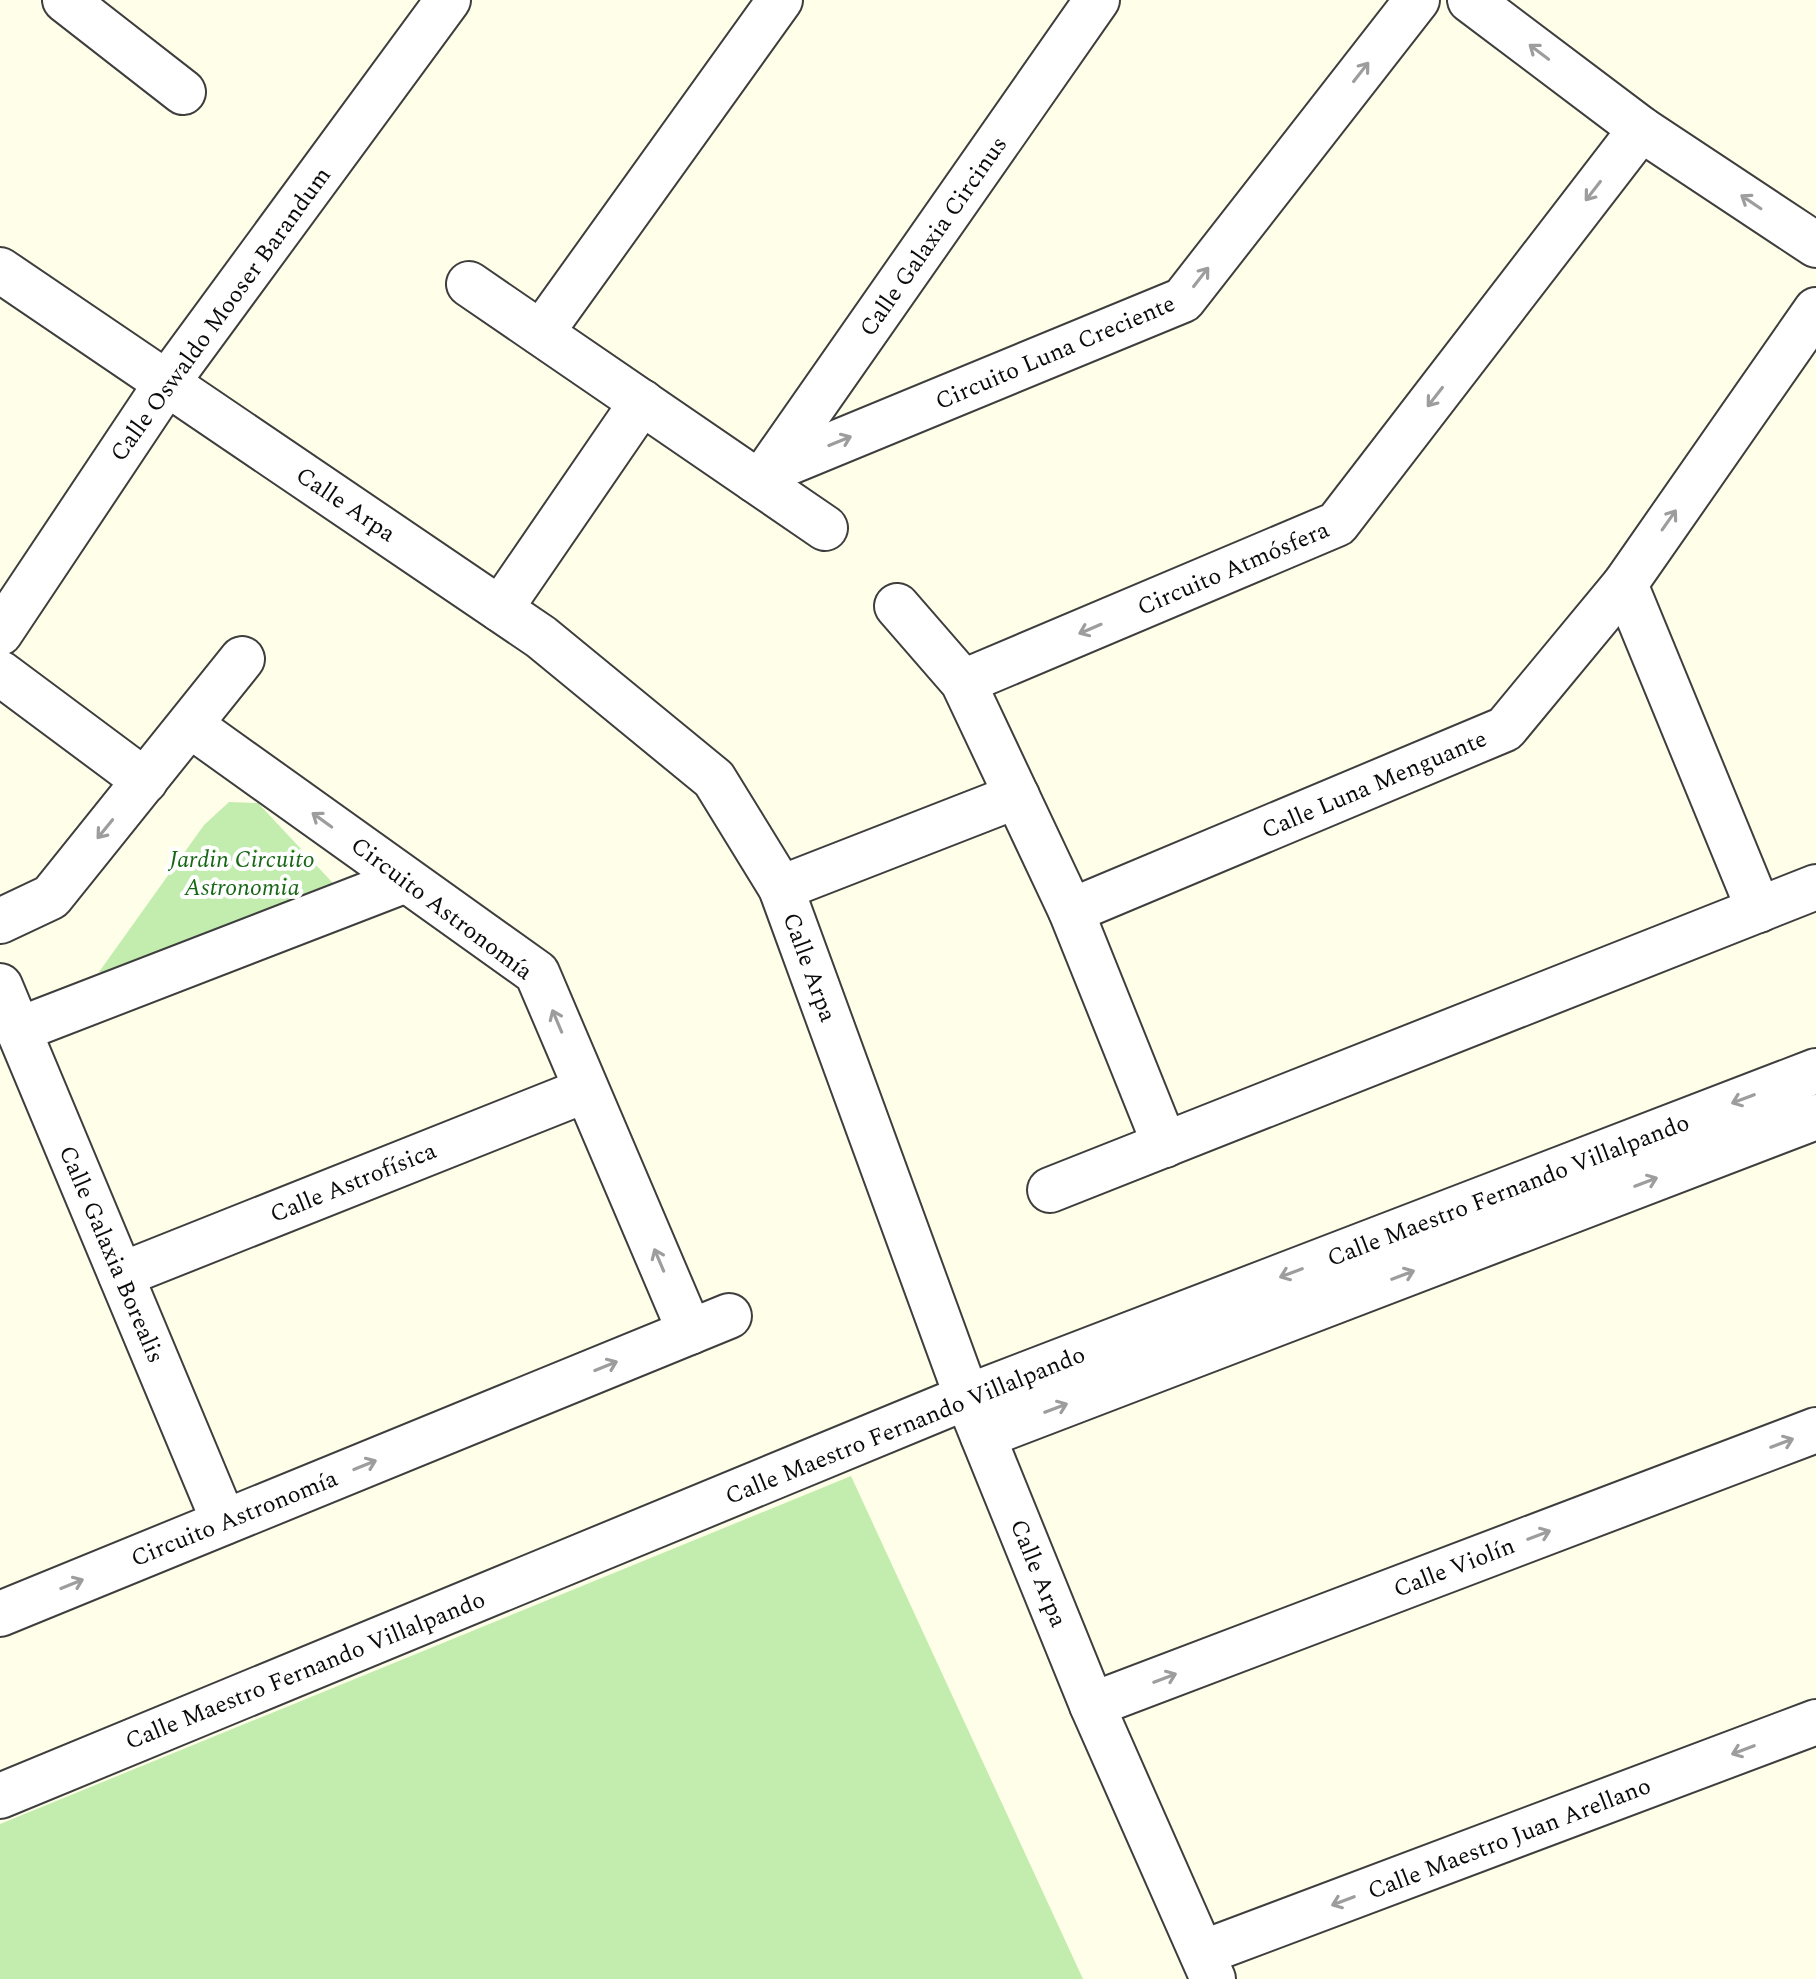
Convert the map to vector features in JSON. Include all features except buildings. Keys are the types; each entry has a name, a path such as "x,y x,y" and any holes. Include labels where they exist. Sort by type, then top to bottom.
{"street":[{"path":"65,0 109,14 183,92"},
{"name":"Calle Oswaldo Mooser Barandum","path":"0,633 166,384 448,0"},
{"path":"541,333 780,0"},
{"name":"Calle Galaxia Circinus","path":"761,476 1097,0"},
{"name":"Circuito Luna Creciente","path":"761,476 1183,300 1417,0"},
{"path":"1470,0 1641,129 1816,245"},
{"name":"Circuito Atmósfera","path":"963,682 1337,524 1641,129"},
{"name":"Calle Arpa","path":"0,270 541,637 714,779 781,888 975,1416 1092,1705 1208,1966"},
{"path":"469,284 642,402 761,476 825,528"},
{"path":"1759,910 1625,584 1816,310"},
{"path":"500,609 642,402"},
{"name":"Calle Luna Menguante","path":"1071,911 1505,729 1625,584"},
{"path":"897,606 963,682 1071,911 1165,1145"},
{"path":"0,921 51,897 242,659"},
{"path":"0,673 145,781"},
{"name":"Circuito Astronomía","path":"190,725 537,973 690,1332"},
{"path":"781,888 1017,796"},
{"path":"18,1030 406,880"},
{"path":"1050,1190 1816,887"},
{"name":"Calle Galaxia Borealis","path":"0,986 224,1522"},
{"name":"Calle Maestro Fernando Villalpando","path":"0,1796 975,1416 1816,1071"},
{"name":"Calle Astrofísica","path":"121,1275 586,1090"},
{"name":"Calle Maestro Fernando Villalpando","path":"975,1416 1816,1117"},
{"name":"Circuito Astronomía","path":"0,1614 729,1316"},
{"name":"Calle Violín","path":"1092,1705 1816,1430"},
{"name":"Calle Maestro Juan Arellano","path":"1208,1966 1816,1722"}],"green space":[{"name":"Jardin Circuito Astronomia","path":"229,802 258,803 346,897 117,983 99,972 204,825"},
{"path":"851,1476 1083,1979 0,1979 0,1824"}]}
